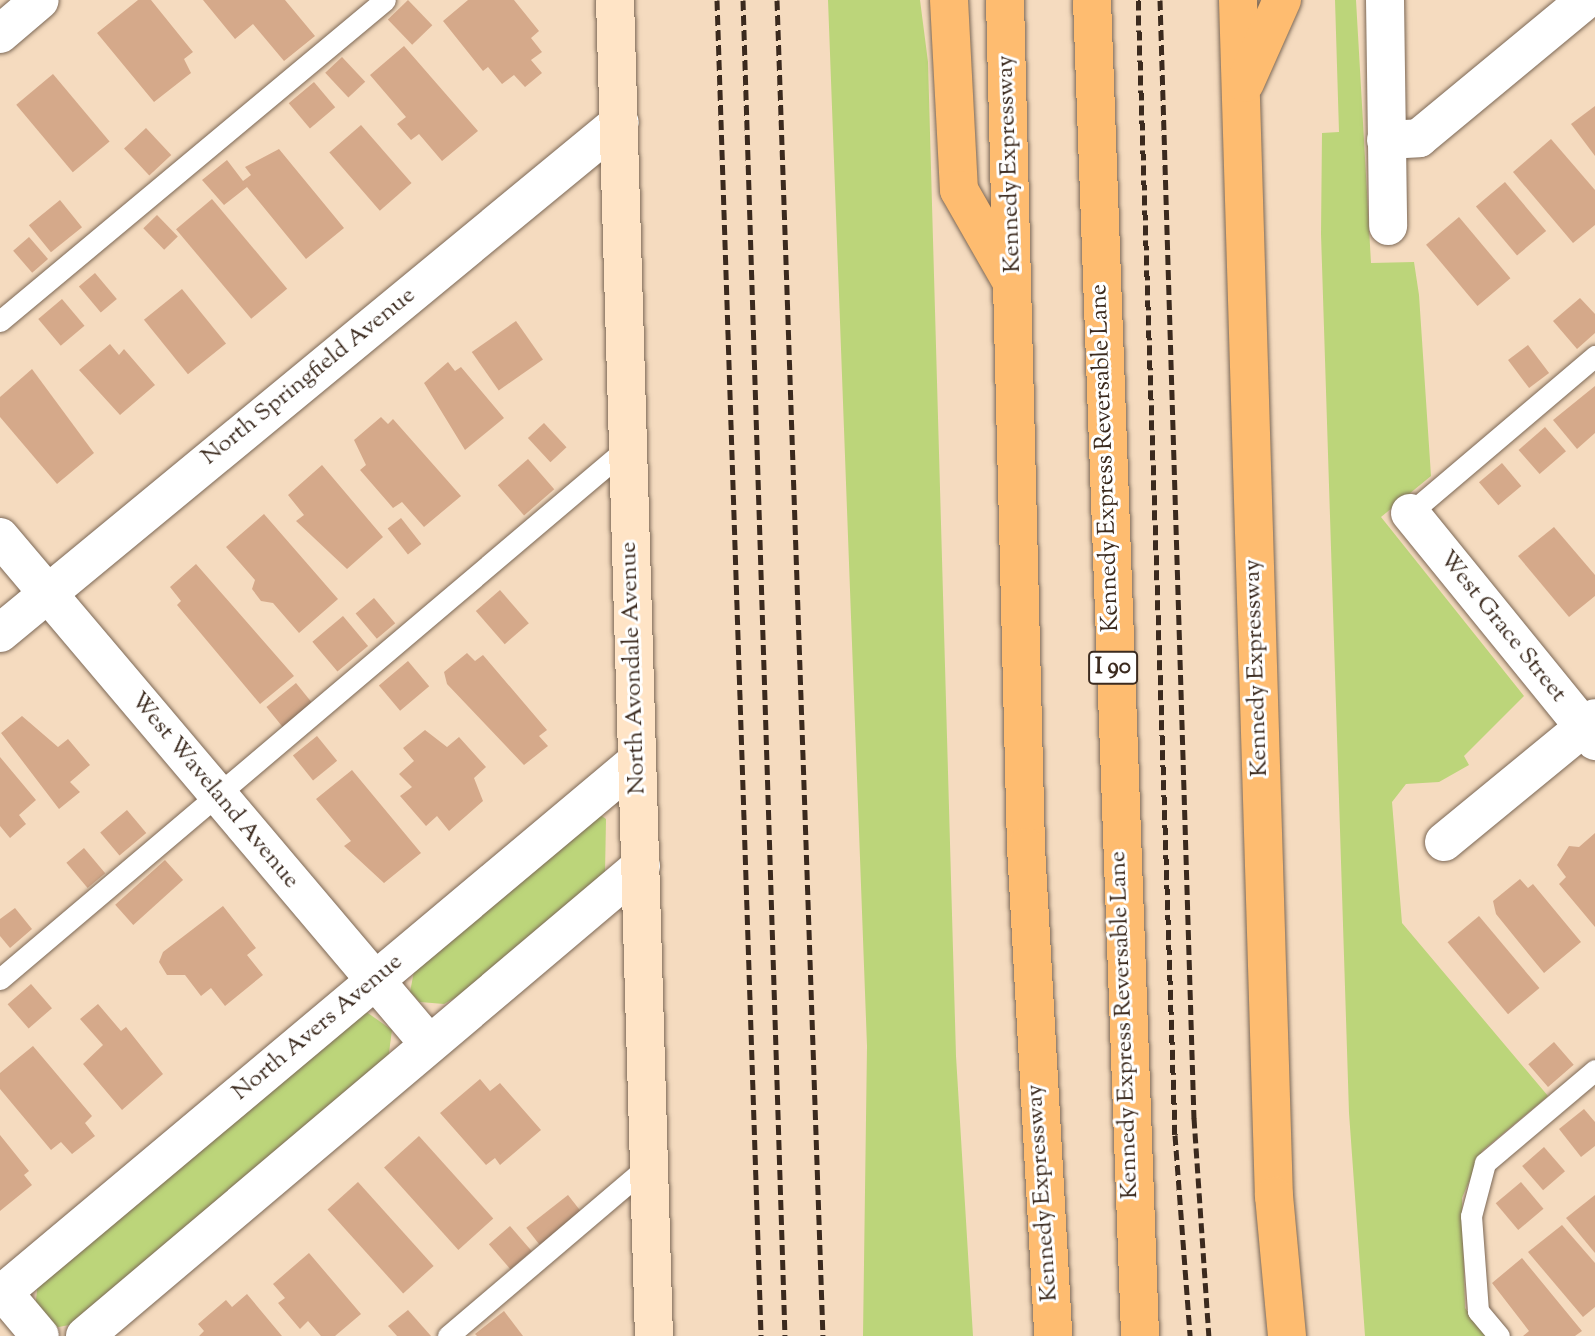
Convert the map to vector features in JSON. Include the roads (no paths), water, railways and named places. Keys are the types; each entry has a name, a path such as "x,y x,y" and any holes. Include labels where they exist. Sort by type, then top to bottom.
{"highway":[{"path":"950,0 959,190 1014,287"},
{"name":"Kennedy Expressway","path":"1005,0 1028,900 1053,1336"},
{"name":"Kennedy Express Reversable Lane","path":"1091,0 1140,1336"},
{"name":"Kennedy Expressway","path":"1238,0 1274,1196 1287,1336"},
{"path":"1241,92 1282,0"}],"street":[{"path":"0,34 40,0"},
{"name":"North Avondale Avenue","path":"615,0 654,1336"},
{"path":"1385,0 1388,226"},
{"path":"1386,140 1419,138 1586,0"},
{"name":"North Springfield Avenue","path":"0,633 620,122"},
{"name":"West Grace Street","path":"1410,513 1591,729"},
{"name":"West Waveland Avenue","path":"0,537 429,1044"},
{"path":"1444,842 1591,729"},
{"name":"North Avers Avenue","path":"1,1294 636,761"},
{"path":"85,1336 641,866"},
{"path":"1,1294 40,1336"}],"lane":[{"path":"0,321 384,0"},
{"path":"1410,513 1595,356"},
{"path":"0,979 627,448"},
{"path":"1499,1336 1478,1311 1471,1216 1485,1163 1595,1070"},
{"path":"449,1336 648,1166"}],"railway":[{"path":"717,0 761,1336"},
{"path":"743,0 785,1336"},
{"path":"777,0 823,1336"},
{"path":"1138,0 1175,1135 1190,1336"},
{"path":"1160,0 1194,1118 1209,1336"}]}
